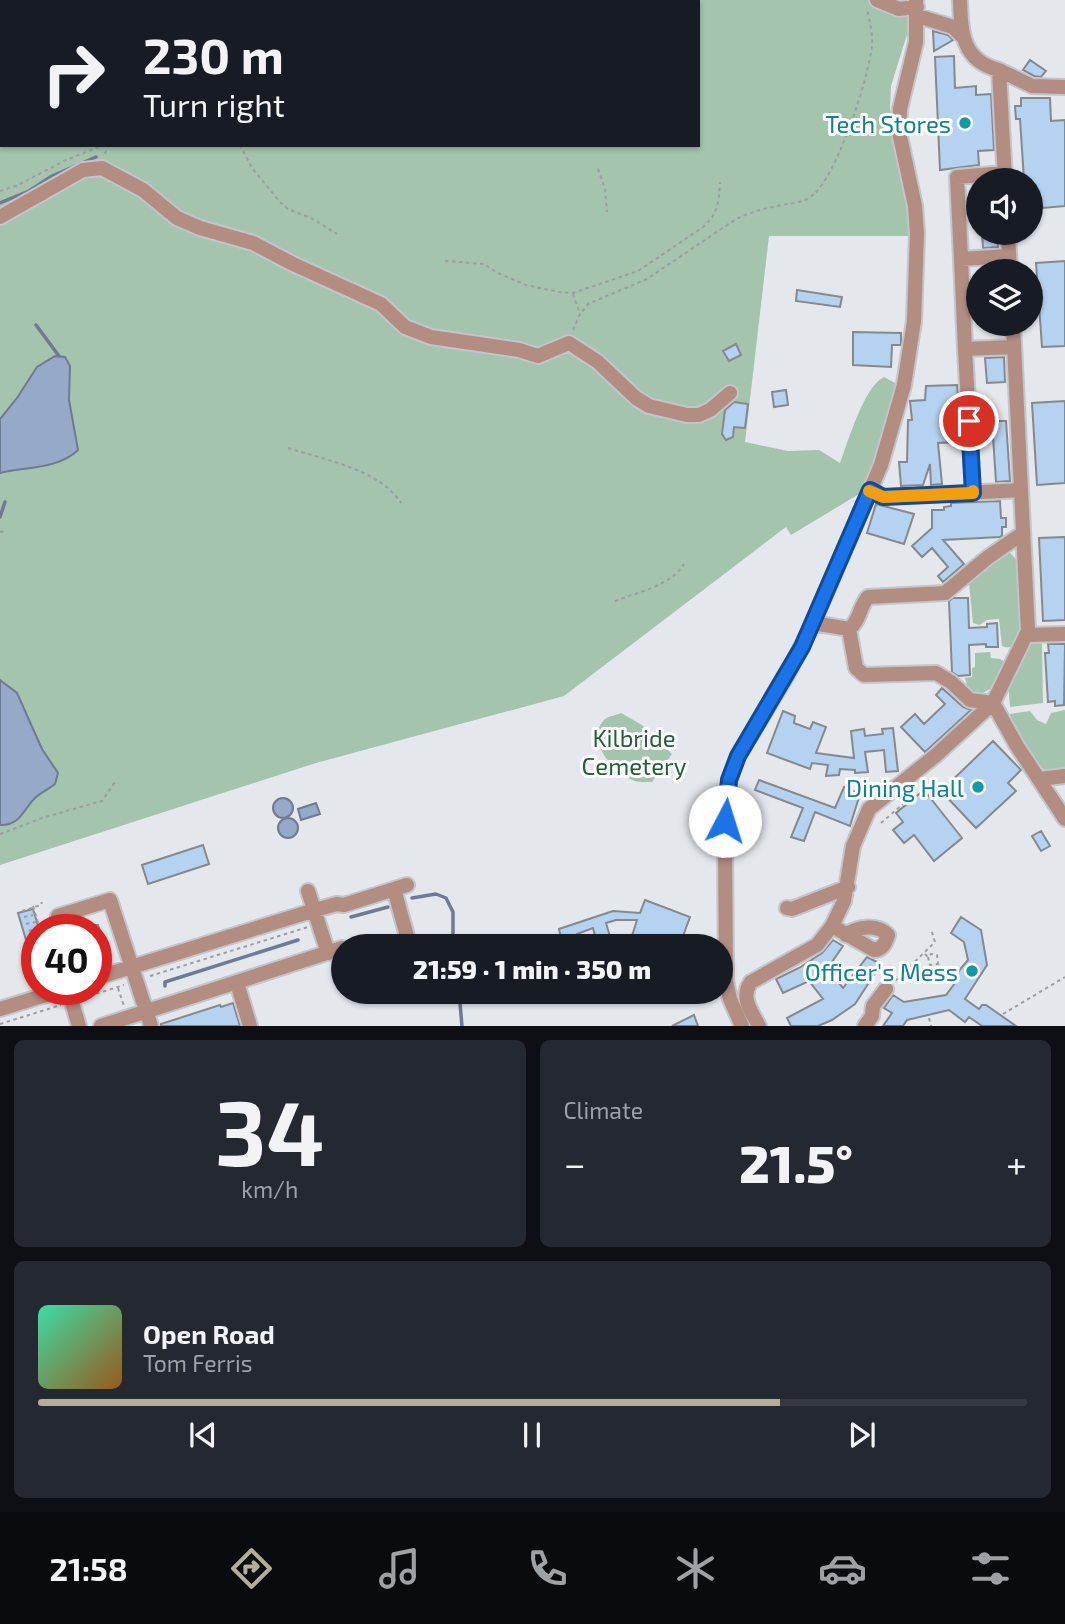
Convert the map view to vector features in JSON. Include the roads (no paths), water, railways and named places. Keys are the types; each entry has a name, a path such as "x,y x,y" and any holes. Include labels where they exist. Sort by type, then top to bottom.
{"street":[{"path":"877,0 899,9 917,8 953,27 976,59 986,67 999,70 1032,86 1065,87"},
{"path":"960,0 962,36"},
{"path":"724,934 726,804 729,780 738,756 787,675 813,623 881,465 898,411 909,360 914,321 917,245 915,206 899,132 900,109 916,42 917,8"},
{"path":"999,70 1005,168"},
{"path":"0,217 83,170 102,168 143,190 177,218 200,228 253,243 381,304 405,327 431,337 519,350 538,356 569,343 598,362 636,398 649,406 687,415 699,415 710,410 730,393"},
{"path":"966,177 957,177 973,493"},
{"path":"1009,245 1009,259"},
{"path":"961,259 1009,256"},
{"path":"759,1026 746,999 747,988 751,982 817,945 832,926 848,887 853,846 869,809 993,703 1027,635 1029,625 1014,336"},
{"path":"965,349 1014,347"},
{"path":"870,490 883,497 1021,491"},
{"path":"993,703 970,700 951,682 936,673 859,672 849,629 858,618 863,602 868,597 944,593 1023,533"},
{"path":"813,623 849,629"},
{"path":"1027,635 1065,634"},
{"path":"993,703 1017,746 1065,819"},
{"path":"1040,779 1065,776"},
{"path":"112,976 134,974 317,916 337,904 344,905 401,887 409,934"},
{"path":"787,908 792,909 848,887"},
{"path":"308,891 331,943"},
{"path":"64,914 110,900 134,974 142,1019"},
{"path":"832,926 846,935"},
{"path":"101,1026 142,1019 237,983 331,952"},
{"path":"237,983 250,1026"},
{"path":"865,1026 872,1016 873,1006 886,989"},
{"path":"0,1009 21,1004"},
{"path":"732,1004 742,1026"},
{"path":"72,1005 79,1026"}],"water":[{"path":"55,356 65,357 70,366 69,400 78,450 51,464 0,473 0,419 37,367"},
{"path":"0,680 17,693 42,749 58,773 55,784 35,798 17,820 7,825 0,825"},
{"path":"283,798 290,801 293,808 290,815 283,818 276,815 273,808 276,801"},
{"path":"316,803 320,814 301,820 298,809"},
{"path":"288,818 295,821 298,828 295,835 288,838 281,835 278,828 281,821"}],"waterway":[{"path":"0,203 96,157"},
{"path":"36,325 59,356"},
{"path":"0,517 5,502"},
{"path":"412,898 436,894 446,898 453,912 453,934"},
{"path":"351,917 388,907"},
{"path":"165,986 165,982 298,940"},
{"path":"460,1004 462,1026"}],"place":[{"name":"Tech Stores","path":"965,123"},
{"name":"Dining Hall","path":"978,787"},
{"name":"Officer's Mess","path":"972,971"}],"park label":[{"name":"Kilbride Cemetery","path":"634,751"}]}
